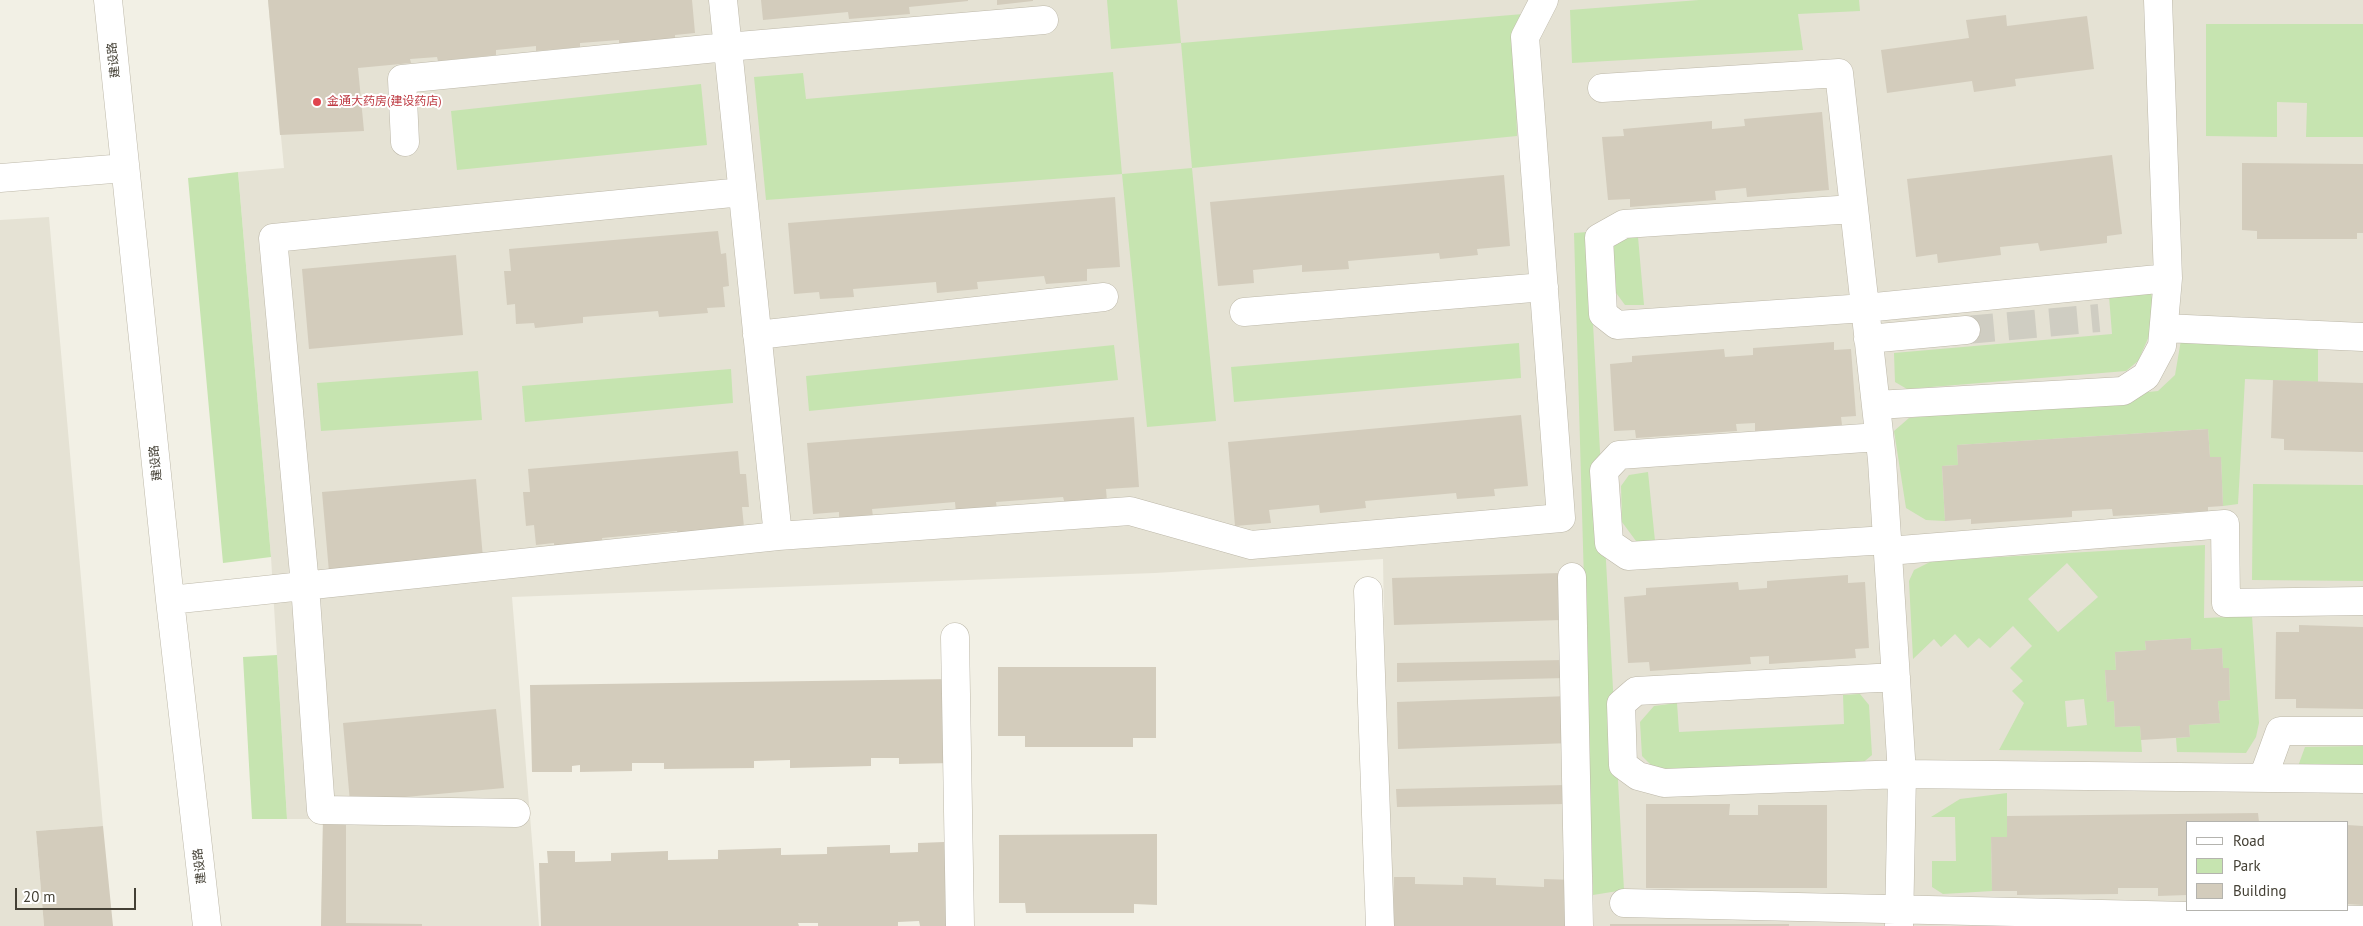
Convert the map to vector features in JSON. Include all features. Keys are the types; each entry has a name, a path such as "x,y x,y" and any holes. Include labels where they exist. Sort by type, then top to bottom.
{"street":[{"name":"建设路","path":"108,0 170,600 207,926"},
{"path":"723,0 778,536"},
{"path":"170,600 778,536 1130,511 1251,546 1561,518 1525,37 1544,0"},
{"path":"1876,405 2123,391 2146,376 2162,346 2168,278 2158,0"},
{"path":"405,142 402,80 727,47 1044,20"},
{"path":"1602,88 1840,73 1876,405 1887,545 1902,774 1899,918"},
{"path":"0,178 125,168"},
{"path":"516,813 321,810 305,585 273,238 742,192"},
{"path":"1854,209 1624,224 1598,238 1603,314 1617,325 1865,308 2168,278"},
{"path":"1244,312 1544,287"},
{"path":"757,335 1104,297"},
{"path":"2164,328 2363,337"},
{"path":"1868,339 1966,330"},
{"path":"1879,437 1619,455 1604,471 1609,544 1628,556 1887,545 2225,524 2226,603 2363,601"},
{"path":"1572,576 1579,926"},
{"path":"1368,592 1380,926"},
{"path":"954,637 960,926"},
{"path":"1896,677 1636,691 1621,704 1623,764 1638,776 1664,783 1902,774 2363,779"},
{"path":"2262,778 2280,731 2363,732"},
{"path":"1624,903 1848,917 2363,920"}],"shaded area":[{"path":"268,0 2363,0 2363,926 1594,926 1584,651 1591,926 1389,926 1383,559 1155,573 512,597 539,926 321,926 323,819 287,819 271,557 238,172 284,168"},
{"path":"49,217 103,826 36,831 44,926 0,926 0,220"}],"green space":[{"path":"1107,0 1177,0 1181,43 1111,49"},
{"path":"1699,0 1859,0 1860,11 1798,14 1803,50 1572,63 1570,10"},
{"path":"1523,14 1515,48 1517,136 1192,168 1181,43"},
{"path":"2206,24 2363,24 2363,137 2306,137 2307,103 2277,102 2277,137 2206,136"},
{"path":"1113,72 1122,174 766,200 754,77 803,73 806,99"},
{"path":"701,84 707,145 457,170 451,111"},
{"path":"1192,168 1216,421 1147,427 1122,174"},
{"path":"238,172 271,557 223,563 188,178"},
{"path":"1588,232 1624,890 1593,895 1574,233"},
{"path":"1638,237 1644,305 1625,305 1611,286 1610,250 1618,239"},
{"path":"2151,292 2154,311 2150,334 2138,361 2126,371 1907,389 1895,382 1894,353 2112,334 2109,296"},
{"path":"2181,340 2318,346 2318,382 2245,379 2238,504 2223,506 2221,458 2210,457 2208,429 1957,445 1958,465 1942,466 1945,521 1926,520 1906,508 1894,431 1909,418 2158,391 2175,375"},
{"path":"1519,343 1521,378 1234,402 1231,367"},
{"path":"1114,345 1118,380 809,411 806,376"},
{"path":"731,369 733,403 525,422 522,386"},
{"path":"478,371 482,420 321,431 317,383"},
{"path":"1648,472 1655,541 1636,541 1622,522 1621,486 1629,475"},
{"path":"2253,484 2363,485 2363,581 2252,580"},
{"path":"2205,545 2204,618 2252,616 2259,723 2256,737 2246,753 2177,752 2176,738 2190,737 2189,725 2220,723 2218,701 2230,700 2229,668 2223,668 2222,648 2191,650 2190,638 2145,641 2146,650 2115,652 2116,670 2105,670 2107,702 2114,701 2115,727 2140,726 2142,752 1999,750 2024,703 2012,691 2023,681 2010,668 2032,646 2013,626 1990,648 1979,638 1968,648 1955,634 1941,647 1934,639 1913,659 1909,581 1914,570 1932,561","holes":["2067,563 2098,597 2058,632 2028,599","2084,699 2087,725 2067,727 2065,701"]},
{"path":"277,655 287,819 252,819 243,657"},
{"path":"1860,694 1869,705 1872,755 1859,766 1656,770 1642,756 1640,722 1654,706 1677,703 1679,732 1844,724 1843,695"},
{"path":"2363,746 2363,769 2297,769 2305,747"},
{"path":"2007,793 2007,837 1991,837 1992,891 1943,894 1932,887 1932,861 1956,861 1955,817 1931,817 1960,799"}],"building":[{"path":"268,0 692,0 695,33 675,35 675,41 619,46 619,40 580,43 580,47 536,51 536,46 496,50 496,55 438,61 437,57 410,59 411,63 358,68 364,131 280,135"},
{"path":"761,0 968,1 909,7 910,14 849,19 848,12 763,20"},
{"path":"997,0 1033,0 1033,1 997,5"},
{"path":"2006,15 2007,26 2087,16 2094,69 2015,79 2016,86 1974,92 1972,81 1887,93 1881,50 1969,38 1966,20"},
{"path":"1822,112 1829,190 1747,197 1746,188 1715,191 1716,200 1630,207 1630,199 1608,200 1602,137 1624,136 1623,129 1712,121 1712,129 1745,126 1744,119"},
{"path":"2112,155 2122,234 2107,236 2107,243 2040,251 2038,243 2000,247 2001,255 1938,263 1937,254 1916,257 1907,179"},
{"path":"2242,163 2363,164 2363,233 2357,233 2357,239 2257,239 2257,231 2242,230"},
{"path":"1504,175 1510,246 1477,249 1478,255 1440,259 1439,253 1348,261 1349,269 1302,272 1302,265 1253,270 1254,283 1218,286 1210,202"},
{"path":"1115,197 1120,267 1087,269 1087,281 1046,284 1044,276 977,282 978,289 937,293 936,282 853,289 854,297 820,299 819,292 794,294 788,223"},
{"path":"718,231 721,254 726,253 729,286 723,287 725,307 707,308 708,313 659,317 658,311 583,317 583,323 535,328 534,323 516,324 515,304 507,305 504,271 511,271 509,249"},
{"path":"456,255 463,335 309,349 302,269"},
{"path":"1834,342 1834,350 1851,349 1856,416 1841,417 1842,425 1755,431 1755,423 1736,424 1737,431 1636,438 1635,430 1614,431 1610,364 1632,362 1632,356 1724,349 1725,357 1753,355 1753,348"},
{"path":"2273,380 2363,383 2363,452 2284,450 2284,439 2271,438"},
{"path":"1521,415 1528,486 1494,489 1495,496 1457,499 1456,493 1365,501 1366,508 1320,513 1319,505 1269,510 1271,523 1235,526 1228,442"},
{"path":"1134,417 1139,487 1106,489 1107,501 1065,504 1063,497 996,502 997,509 956,513 955,502 872,509 873,517 839,519 839,512 813,514 807,443"},
{"path":"2208,429 2210,457 2221,457 2223,506 2208,507 2208,511 2113,516 2112,509 2072,511 2072,517 1971,524 1971,519 1945,521 1942,466 1958,465 1957,445"},
{"path":"738,451 740,474 746,474 749,507 742,507 744,527 678,538 677,531 602,538 603,544 554,549 554,543 536,545 534,525 526,526 523,492 530,492 528,469"},
{"path":"476,479 483,558 329,572 322,492"},
{"path":"1560,573 1562,620 1394,625 1392,578"},
{"path":"1848,575 1848,583 1865,582 1869,648 1855,649 1856,658 1769,664 1769,656 1750,657 1751,664 1650,671 1649,662 1628,663 1624,597 1646,595 1646,588 1738,582 1739,590 1767,588 1767,581"},
{"path":"2299,625 2363,627 2363,709 2296,708 2296,699 2275,699 2276,632 2299,632"},
{"path":"2191,638 2191,650 2222,648 2223,668 2229,668 2230,700 2218,701 2220,723 2189,725 2190,737 2141,740 2140,726 2115,727 2114,701 2107,702 2105,670 2116,670 2115,652 2146,650 2145,641"},
{"path":"1565,660 1566,678 1397,682 1397,663"},
{"path":"998,667 1156,667 1156,738 1133,738 1133,747 1025,747 1025,736 998,736"},
{"path":"953,679 954,763 899,764 899,758 871,758 871,766 790,768 790,760 754,761 754,768 664,769 664,763 632,763 632,771 580,772 580,765 572,766 572,772 532,772 530,685"},
{"path":"1570,696 1571,743 1398,749 1397,702"},
{"path":"496,709 504,788 350,802 343,723"},
{"path":"1566,785 1566,804 1397,807 1396,789"},
{"path":"1646,804 1730,804 1729,815 1758,815 1758,805 1827,805 1827,888 1646,888"},
{"path":"2258,813 2259,821 2186,821 2186,895 2158,896 2158,888 2118,888 2118,894 2017,895 2017,891 1992,891 1991,837 2007,837 2007,816"},
{"path":"346,817 346,923 422,924 422,926 321,926 323,819"},
{"path":"2348,825 2363,826 2363,905 2348,904"},
{"path":"103,826 113,926 44,926 36,831"},
{"path":"1157,834 1157,905 1134,904 1134,913 1026,913 1025,903 999,903 999,835"},
{"path":"944,842 945,851 955,851 957,926 920,926 919,921 898,922 898,926 818,926 818,923 798,923 799,926 541,926 539,863 548,863 547,851 575,851 575,862 611,861 611,853 668,851 668,860 718,859 718,850 781,848 781,855 827,854 827,847 890,845 890,853 918,852 918,843"},
{"path":"1394,877 1415,877 1415,884 1463,885 1463,877 1496,878 1496,885 1544,887 1544,879 1575,880 1574,926 1393,926"},
{"path":"1610,924 1789,924 1789,926 1610,926"}],"tunnel":[{"path":"1966,330 2099,318"}],"place":[{"name":"金通大药房(建设药店)","path":"317,102"}]}
